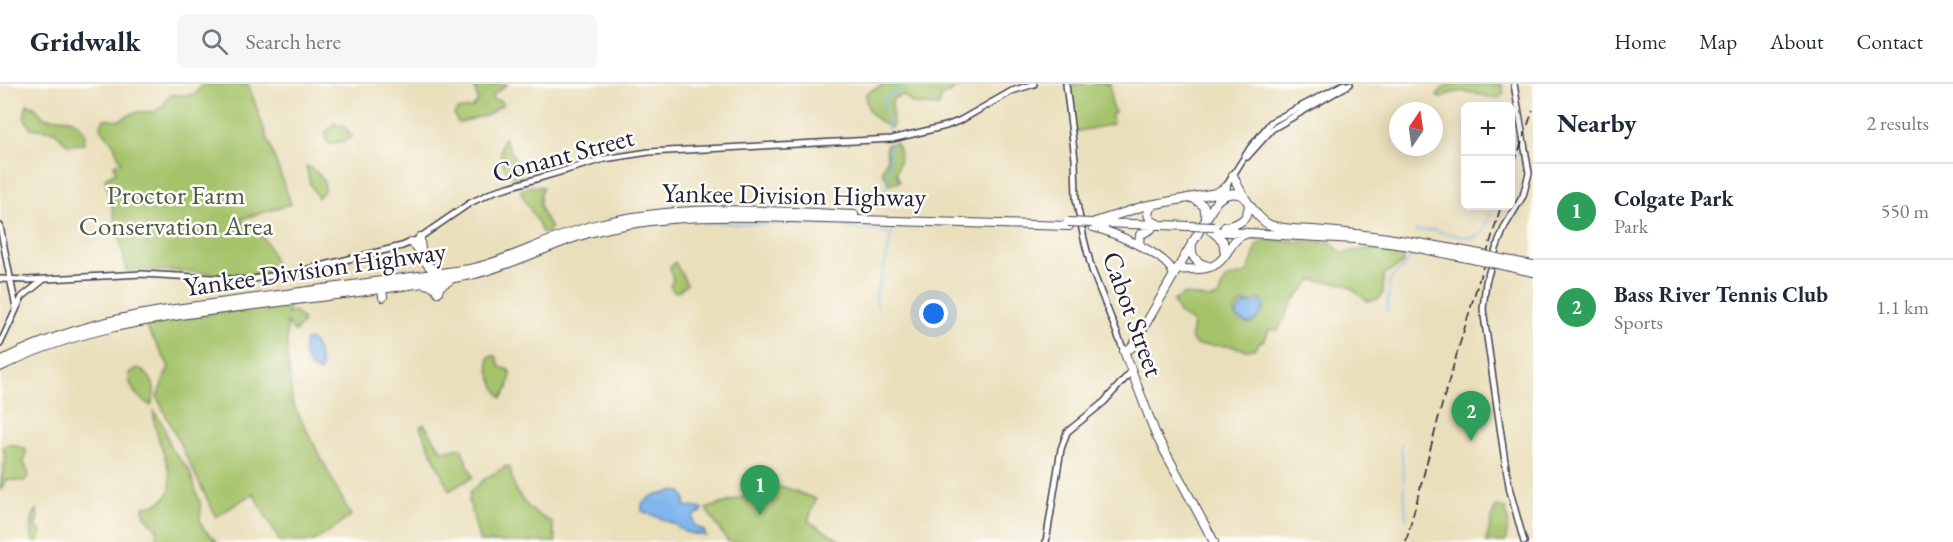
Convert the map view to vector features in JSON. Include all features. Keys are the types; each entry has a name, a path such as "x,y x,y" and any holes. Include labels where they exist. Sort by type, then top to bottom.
{"highway":[{"path":"1233,175 1249,204 1266,223 1296,229"},
{"path":"1092,225 1140,207 1217,193 1226,187"},
{"path":"1124,351 1131,348 1137,339 1216,202 1227,194 1236,193 1244,196"},
{"path":"1193,198 1204,206 1206,218"},
{"path":"1155,204 1149,210 1148,216 1154,222 1166,225"},
{"path":"1226,227 1245,219 1249,204"},
{"name":"Yankee Division Highway","path":"0,369 26,352 72,330 137,315 446,273 493,263 593,225 671,212 740,210 1151,229 1213,229 1368,240 1478,257"},
{"name":"Yankee Division Highway","path":"26,352 87,333 157,318 415,284 432,285 438,292 442,284 460,277 505,266 588,233 622,225 675,219 754,217 1069,224"},
{"path":"1092,225 1113,232 1144,249 1165,262 1174,272"},
{"name":"Yankee Division Highway","path":"1092,225 1166,225 1187,228"},
{"name":"Yankee Division Highway","path":"1213,229 1226,227 1296,229 1386,237 1499,261 1533,272"},
{"path":"1144,249 1139,243 1139,238 1144,231 1151,229"},
{"path":"1213,229 1223,241 1224,256"},
{"path":"1174,272 1209,267 1220,262 1239,236 1259,233"},
{"path":"420,237 420,251"},
{"path":"1193,240 1192,253 1195,260 1209,267"},
{"path":"411,242 420,251 431,269 446,273"},
{"path":"1165,262 1176,262 1182,258"},
{"path":"406,278 418,271 424,260"},
{"path":"1499,261 1533,264"},
{"path":"381,288 383,297"},
{"path":"1131,370 1137,339"},
{"name":"Cabot Street","path":"1124,351 1150,422 1164,452 1214,542"},
{"path":"0,360 26,352"}],"main road":[{"name":"Conant Street","path":"0,279 43,280 142,274 232,280 259,279 381,252 411,242 462,208 495,191 604,159 649,152 892,139 946,126 965,118 1012,91 1034,84"},
{"name":"Cabot Street","path":"1066,84 1076,165 1076,199 1083,239 1092,270 1124,351"},
{"path":"1216,202 1250,148 1271,122 1344,84"},
{"path":"1233,175 1272,129 1350,84"},
{"path":"1514,84 1529,173 1523,196 1504,226 1497,246 1486,282 1483,309 1510,491 1524,542"},
{"path":"0,226 16,308"},
{"path":"0,344 25,293 43,280"},
{"path":"1046,542 1062,443 1067,432 1106,400 1123,373 1131,370"}],"green space":[{"name":"Proctor Farm Conservation Area","path":"202,84 248,84 291,204 241,219 245,225 260,234 269,248 276,270 270,274 254,275 255,277 180,271 127,270 105,178 116,172 114,165 121,162 114,145 100,127 104,119 120,120 136,112 154,112 165,104 166,99 171,95 193,94"},
{"path":"474,84 507,84 492,96 494,100 501,101 503,104 486,116 458,123 454,114 457,110 472,108 478,101"},
{"path":"882,84 958,85 950,93 941,97 939,106 913,104 903,95 894,98 891,128 872,115 867,105 866,93"},
{"path":"1069,84 1110,84 1112,107 1115,112 1112,114 1113,124 1075,132"},
{"path":"1449,84 1501,84 1504,93 1498,98 1470,92 1456,92 1442,98 1437,97 1440,91"},
{"path":"27,104 34,106 43,117 76,122 85,133 84,144 68,145 54,131 30,128 24,117"},
{"path":"334,124 344,126 352,137 329,144 326,132"},
{"path":"504,138 517,163 522,178 520,179 509,174 505,169 501,156"},
{"path":"895,142 899,153 896,173 900,181 890,185 882,171 887,159 886,145"},
{"path":"306,166 317,173 324,182 324,191 318,198 310,184"},
{"path":"530,186 543,187 540,204 551,228 546,234 541,231 521,193 521,190"},
{"path":"1264,240 1330,242 1342,253 1367,249 1403,255 1404,263 1384,274 1383,293 1379,299 1367,301 1346,284 1312,280 1294,300 1278,330 1269,330 1265,340 1254,349 1196,345 1191,337 1193,323 1179,313 1173,301 1186,294 1209,299 1218,297 1225,279 1247,273 1256,246","holes":["1259,299 1263,302 1263,306 1245,321 1235,316 1235,311 1243,302"]},
{"path":"675,262 687,284 677,292 673,291 670,286 673,280 670,268"},
{"path":"290,302 287,314 294,311 303,323 295,332 287,323 287,353 292,402 351,516 313,542 280,542 253,493 216,517 157,397 169,366 144,323"},
{"path":"489,356 496,356 500,367 509,370 511,374 508,388 502,398 491,378"},
{"path":"139,368 153,384 154,394 151,406 138,396 130,384 129,373"},
{"path":"154,411 164,427 171,449 189,470 201,506 200,521 203,528 217,542 156,542 157,529 145,516 143,509 145,506 161,502 168,493 170,481 154,423"},
{"path":"424,424 442,451 461,448 473,477 449,491 420,427"},
{"path":"7,445 15,445 26,450 24,463 29,475 24,481 7,480 0,490 5,459 3,448"},
{"path":"507,466 510,468 514,486 523,501 536,513 552,522 556,542 480,542 469,501 470,492 486,478"},
{"path":"775,487 784,487 816,499 808,521 843,542 728,542 706,509"},
{"path":"1497,507 1506,509 1508,522 1506,540 1505,542 1486,542 1494,510"},
{"path":"37,509 38,520 35,525 42,533 38,542 33,542 31,529"}],"water":[{"path":"1261,301 1265,304 1264,307 1254,322 1248,323 1237,318 1237,313 1245,304"},
{"path":"310,339 318,354 321,372 312,369 306,361 304,345 305,341"},
{"path":"673,491 681,492 685,498 685,506 703,509 702,512 693,516 694,525 704,531 706,536 685,532 672,523 642,511 642,504 652,496"}],"waterway":[{"path":"889,135 884,99 900,89 902,84"},
{"path":"1515,144 1518,139"},
{"path":"886,189 890,168 889,149 892,143"},
{"path":"889,200 891,210"},
{"path":"1415,231 1432,230 1470,238 1478,236 1484,230 1492,210"},
{"path":"705,223 847,226 852,229 892,234"},
{"path":"877,306 877,291 893,231"},
{"path":"1387,312 1390,279 1407,264 1411,256"},
{"path":"1401,444 1404,482"},
{"path":"1404,486 1406,519"}],"railway":[{"path":"1515,162 1533,110"},
{"path":"1406,542 1444,397 1500,210"}],"place":[{"name":"Bass River Tennis Club","path":"1471,441"},
{"name":"Colgate Park","path":"760,515"}]}
